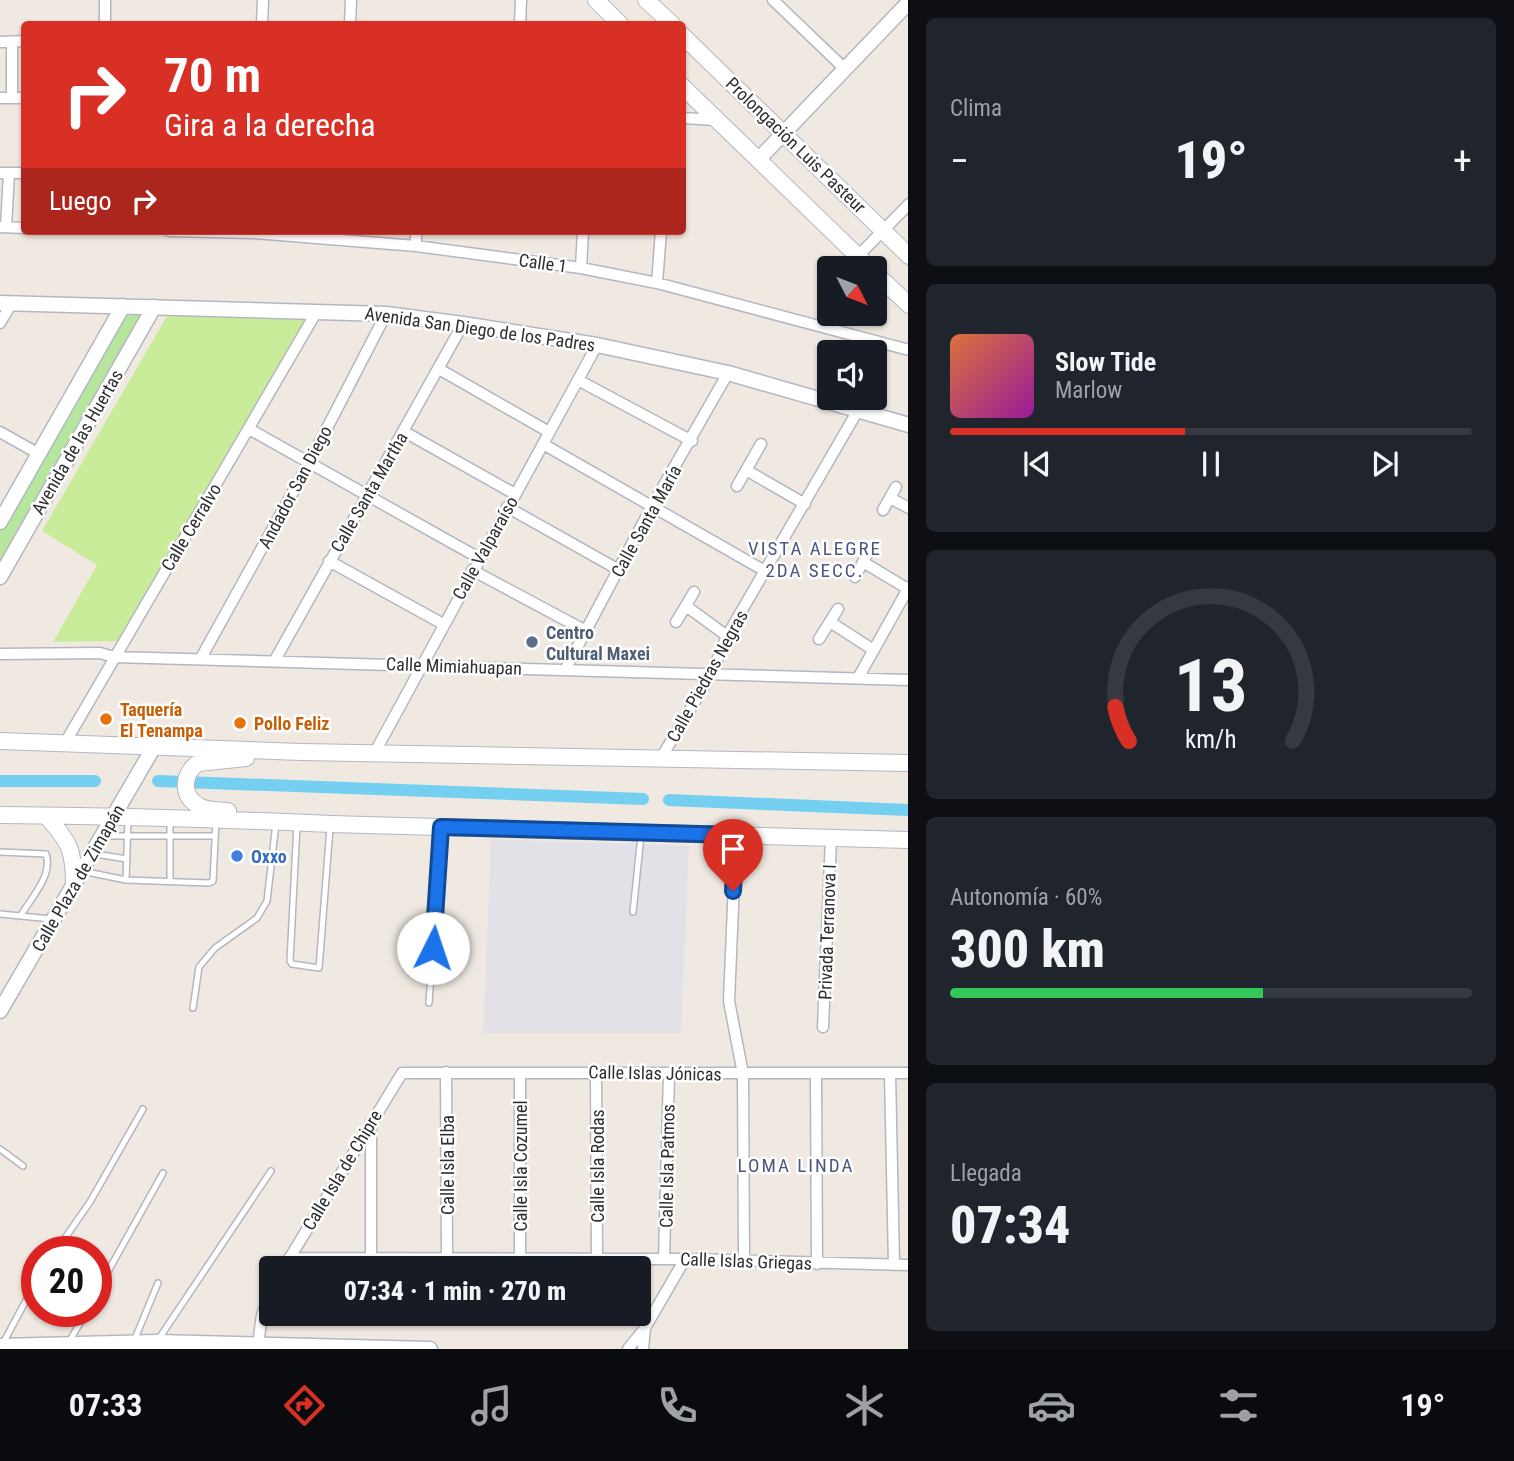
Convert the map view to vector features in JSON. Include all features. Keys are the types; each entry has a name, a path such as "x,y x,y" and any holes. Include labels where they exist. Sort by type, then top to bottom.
{"main road":[{"path":"596,0 617,21"},
{"path":"647,0 669,21"},
{"name":"Prolongación Luis Pasteur","path":"686,39 908,256"},
{"name":"Prolongación Luis Pasteur","path":"686,90 858,256"},
{"path":"887,284 908,304"},
{"path":"0,741 301,752 908,763"},
{"path":"301,752 283,756 198,762 186,783 200,807 298,822 908,840"},
{"path":"0,815 170,819 216,828 269,819"},
{"path":"46,816 66,839 78,878"}],"street":[{"path":"105,0 105,21"},
{"path":"262,21 263,0"},
{"path":"350,21 351,0"},
{"path":"520,21 522,0"},
{"path":"773,0 846,70"},
{"path":"758,160 846,70 907,2"},
{"path":"0,42 21,41"},
{"path":"6,98 12,42"},
{"path":"686,118 716,120"},
{"path":"4,173 3,227 21,228"},
{"path":"868,256 883,230 908,204"},
{"name":"Calle 1","path":"289,235 416,246 582,268 657,283 908,350"},
{"path":"416,235 416,246"},
{"path":"582,268 583,235"},
{"path":"657,283 661,235"},
{"path":"0,323 6,303"},
{"name":"Avenida San Diego de los Padres","path":"6,303 317,310 386,314 463,324 597,345 729,373 908,425"},
{"name":"Avenida de las Huertas","path":"0,522 124,306"},
{"name":"Avenida de las Huertas","path":"0,577 155,307"},
{"name":"Calle Cerralvo","path":"65,743 317,310"},
{"name":"Andador San Diego","path":"201,658 309,463 386,314"},
{"name":"Calle Santa Martha","path":"275,660 463,324"},
{"name":"Calle Valparaíso","path":"374,752 597,345"},
{"path":"439,369 549,432"},
{"name":"Calle Santa María","path":"565,670 652,506 729,373"},
{"path":"578,380 692,441"},
{"name":"Calle Piedras Negras","path":"662,758 712,673 727,636 857,412"},
{"path":"249,429 479,558"},
{"path":"403,431 515,494"},
{"path":"0,432 39,454"},
{"path":"542,444 765,571"},
{"path":"737,486 761,444"},
{"path":"746,470 805,504"},
{"path":"883,510 896,487"},
{"path":"890,498 908,508"},
{"path":"507,507 619,570"},
{"path":"855,577 870,549"},
{"path":"329,561 443,624"},
{"path":"858,678 908,588 863,562"},
{"path":"472,570 586,631"},
{"path":"676,622 694,592"},
{"path":"686,606 727,636"},
{"path":"819,639 838,608"},
{"path":"830,622 872,649"},
{"name":"Calle Mimiahuapan","path":"0,654 100,653 114,657 908,680"},
{"name":"Calle Plaza de Zimapán","path":"0,1011 103,835 121,818 155,746"},
{"path":"736,835 729,1001 743,1074 744,1261"},
{"name":"Privada Terranova I","path":"823,1027 831,838"},
{"name":"Calle Isla Elba","path":"446,1072 447,1256"},
{"name":"Calle Isla Rodas","path":"596,1072 597,1256"},
{"name":"Calle Islas Jónicas","path":"402,1073 908,1073"},
{"name":"Calle Isla de Chipre","path":"290,1256 402,1073"},
{"name":"Calle Isla Cozumel","path":"520,1073 520,1256"},
{"path":"890,1073 894,1265"},
{"name":"Calle Isla Patmos","path":"664,1259 669,1074"},
{"path":"816,1074 817,1264"},
{"path":"371,1121 371,1256"},
{"name":"Calle Islas Griegas","path":"651,1259 908,1265"},
{"path":"628,1349 645,1328 685,1259"},
{"path":"258,1344 260,1326"},
{"path":"643,1349 645,1328"},
{"path":"1,1346 258,1344 276,1347 430,1349"}],"lane":[{"path":"121,818 127,837 126,880"},
{"path":"170,819 170,881"},
{"path":"193,1008 199,967 215,948 257,918 267,901 269,819"},
{"path":"298,822 290,961 295,965 319,968 331,824"},
{"path":"429,1003 441,827"},
{"path":"78,878 214,881 216,828 170,836 103,835"},
{"path":"633,912 641,833"},
{"path":"0,852 47,854 50,864 47,873 21,915"},
{"path":"92,854 127,859"},
{"path":"0,914 54,919"},
{"path":"66,1236 90,1202 143,1109"},
{"path":"0,1149 23,1166"},
{"path":"155,1345 271,1171"},
{"path":"112,1264 163,1173"},
{"path":"131,1346 158,1283"},
{"path":"1,1346 21,1307"},
{"path":"68,1345 78,1327"}],"shaded area":[{"path":"491,839 689,846 681,1033 483,1033"}],"green space":[{"path":"170,311 310,315 119,641 53,642 97,565 42,531"},
{"path":"144,314 0,565 0,531 123,316"}],"waterway":[{"path":"0,781 95,781"},
{"path":"158,781 643,799"},
{"path":"669,800 908,810"}],"place":[{"name":"Centro Cultural Maxei","path":"532,642"},
{"name":"Taquería El Tenampa","path":"106,719"},
{"name":"Pollo Feliz","path":"240,723"},
{"name":"Oxxo","path":"237,856"}],"district":[{"name":"VISTA ALEGRE 2DA SECC.","path":"815,559"},
{"name":"LOMA LINDA","path":"796,1165"}],"route":[{"path":"433,948 441,827 736,835 733,891"}]}
